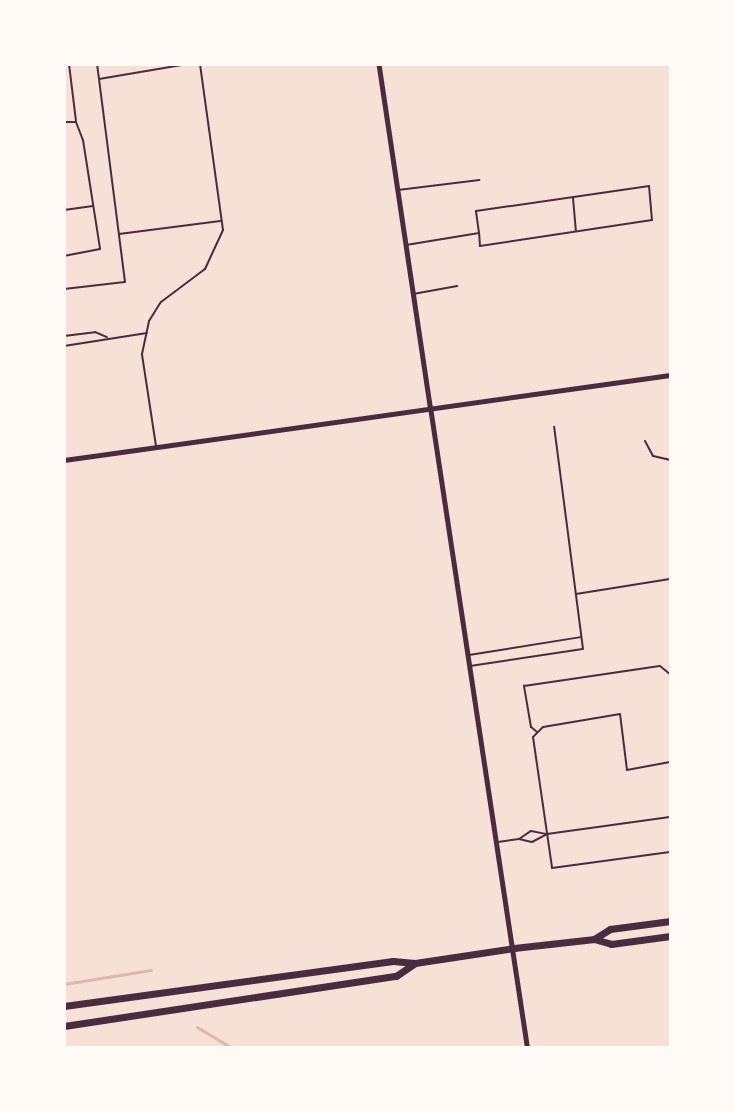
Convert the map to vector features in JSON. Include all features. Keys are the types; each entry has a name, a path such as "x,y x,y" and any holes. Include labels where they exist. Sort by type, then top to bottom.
{"main road":[{"path":"594,939 610,929 670,921"},
{"path":"64,1006 393,961 415,963 594,939 611,944 670,936"},
{"path":"64,1026 396,976 415,963"}],"street":[{"path":"379,64 514,948 527,1047"},
{"path":"64,460 430,406 670,375"}],"lane":[{"path":"64,255 100,249 76,122 69,64"},
{"path":"64,289 125,282 97,64"},
{"path":"99,79 188,64"},
{"path":"156,446 142,354 149,321 161,302 205,269 217,249 222,220 200,64"},
{"path":"64,122 76,122"},
{"path":"398,190 479,180"},
{"path":"649,186 652,220 480,246 476,211 573,197 649,186"},
{"path":"573,197 576,231"},
{"path":"64,210 93,206"},
{"path":"119,234 222,220"},
{"path":"406,245 478,234"},
{"path":"413,294 457,286"},
{"path":"64,336 95,332 107,337"},
{"path":"64,346 107,337 147,333"},
{"path":"470,666 583,649 554,427"},
{"path":"645,441 653,456 670,460"},
{"path":"576,594 670,579"},
{"path":"469,655 581,637"},
{"path":"537,732 531,727 524,686 660,666 670,674"},
{"path":"670,762 627,770 620,714 543,727 533,736 552,868 670,852"},
{"path":"519,839 531,831 547,834 670,817"},
{"path":"498,842 519,839 532,842 547,834"}],"waterway":[{"path":"64,984 151,970"},
{"path":"197,1027 232,1048"}]}
